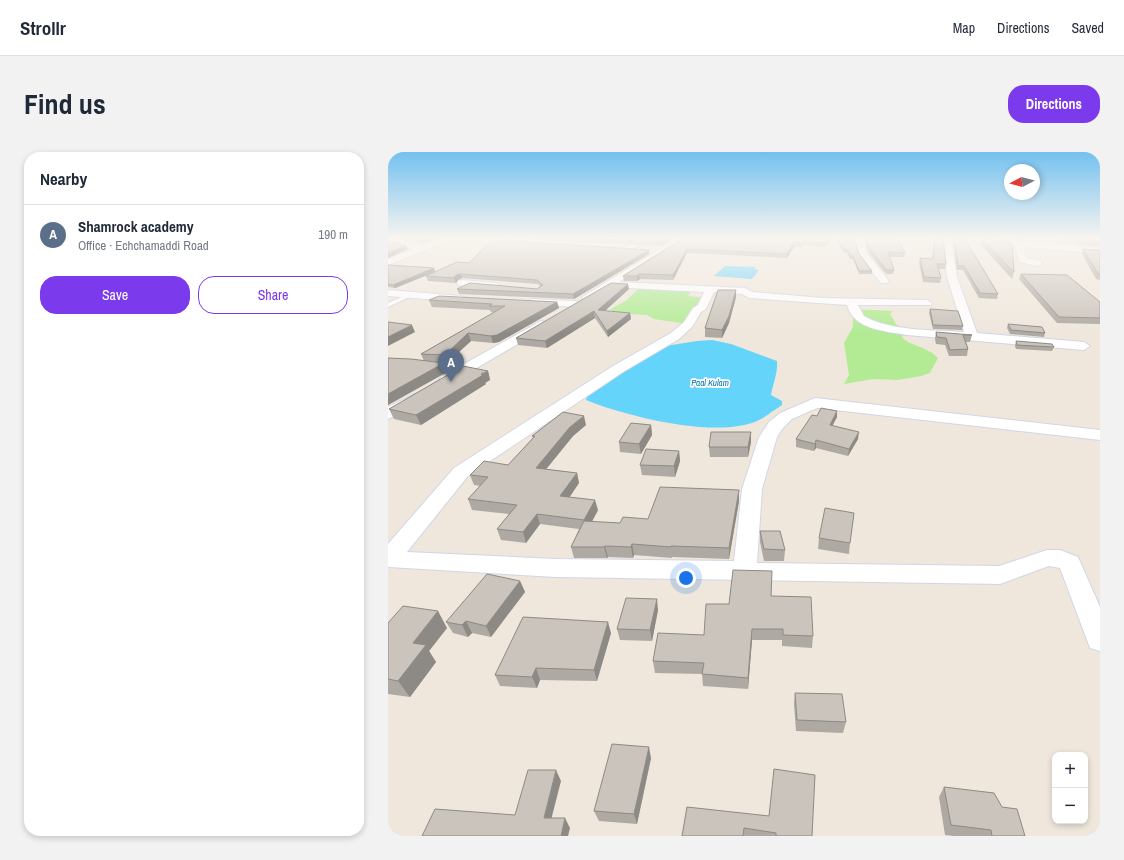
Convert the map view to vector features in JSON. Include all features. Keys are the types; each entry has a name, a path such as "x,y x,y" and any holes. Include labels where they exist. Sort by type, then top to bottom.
{"street":[{"path":"521,302 576,298 593,293 632,270"},
{"path":"876,270 884,281"},
{"path":"951,270 952,277 971,335"},
{"path":"462,283 508,287"},
{"path":"609,284 745,291 749,295 852,301 927,303"},
{"path":"388,559 461,472 618,369 675,336 688,324 697,310 702,307 712,289"},
{"path":"388,293 408,296 474,299"},
{"path":"388,414 554,317 576,298"},
{"path":"852,301 856,314 864,321 882,327 1084,346"},
{"path":"745,570 752,489 768,437 775,426 786,416 815,403 1100,435"},
{"path":"388,559 556,568 1000,575 1047,558 1060,558 1070,563 1100,640"}],"lane":[{"path":"388,305 408,296"},
{"path":"425,365 466,368"}],"green space":[{"path":"641,286 693,288 688,296 707,298 688,324 654,319 647,315 613,313 611,309 627,300"},
{"path":"853,309 893,311 890,314 896,324 904,330 902,337 938,358 930,373 897,380 873,379 844,384 849,375 844,343 853,327"}],"water":[{"path":"721,270 759,270 752,279 714,276"},
{"name":"Paal Kulam","path":"712,340 731,344 777,361 776,374 771,395 782,401 782,405 759,420 742,426 721,428 672,424 647,419 586,400 589,391 665,346"}],"building":[{"path":"388,270 429,270 393,285 388,284"},
{"path":"439,270 615,270 573,294 457,289 470,283 537,289 543,285 537,280 461,274 456,275 454,278 426,276"},
{"path":"633,270 676,270 673,275 639,274 637,276 623,276"},
{"path":"859,270 872,271 859,271"},
{"path":"923,270 939,270 941,278 924,277"},
{"path":"966,270 984,270 998,294 980,293"},
{"path":"1096,270 1100,270 1100,275"},
{"path":"1021,274 1067,275 1100,302 1100,318 1059,317"},
{"path":"611,283 628,284 598,310 630,313 607,331 594,311 545,341 516,338"},
{"path":"718,290 736,290 729,316 722,330 705,328"},
{"path":"439,296 557,302 497,335 491,336 468,333 445,355 421,354 505,306 489,306 492,304 429,300"},
{"path":"930,309 958,311 963,326 933,325"},
{"path":"388,322 412,325 388,337"},
{"path":"1008,324 1042,327 1045,333 1011,330"},
{"path":"936,332 972,335 963,335 968,349 950,350 946,338 937,337"},
{"path":"1016,341 1052,344 1054,347 1017,345"},
{"path":"388,358 411,359 444,363 388,394"},
{"path":"463,366 488,371 416,415 389,409"},
{"path":"821,408 837,411 830,425 859,432 849,449 816,440 815,444 796,439 812,415 817,416"},
{"path":"563,412 584,416 570,427 536,468 577,473 560,496 595,500 584,520 537,514 523,532 497,529 517,505 468,499 488,477 470,475 484,461 508,465 535,436 532,436"},
{"path":"631,423 651,425 639,444 619,442"},
{"path":"711,432 751,432 748,447 709,447"},
{"path":"646,449 679,451 674,466 640,465"},
{"path":"660,487 739,490 729,548 671,547 632,544 631,547 571,547 584,521 620,523 623,517 648,519"},
{"path":"825,508 854,513 850,543 819,538"},
{"path":"760,531 780,531 785,550 764,549"},
{"path":"733,570 772,571 771,596 811,597 813,636 783,635 783,629 752,629 748,678 702,674 704,663 653,661 658,633 704,635 706,604 729,604"},
{"path":"487,574 520,581 486,626 466,621 462,625 446,622"},
{"path":"626,598 657,599 650,630 617,629"},
{"path":"403,606 438,611 413,643 426,645 398,681 388,679 388,623"},
{"path":"523,617 608,622 594,670 536,668 532,677 495,675"},
{"path":"795,693 842,694 846,722 797,720"},
{"path":"612,744 649,747 634,814 594,811"},
{"path":"774,769 815,775 812,836 776,836 776,833 744,828 743,836 682,836 687,807 769,816"},
{"path":"528,770 556,770 544,818 565,818 561,836 422,836 435,809 515,815"},
{"path":"944,787 994,793 1002,807 1017,809 1025,836 992,836 991,830 951,825"}],"place":[{"name":"Shamrock academy","path":"451,382"}]}
